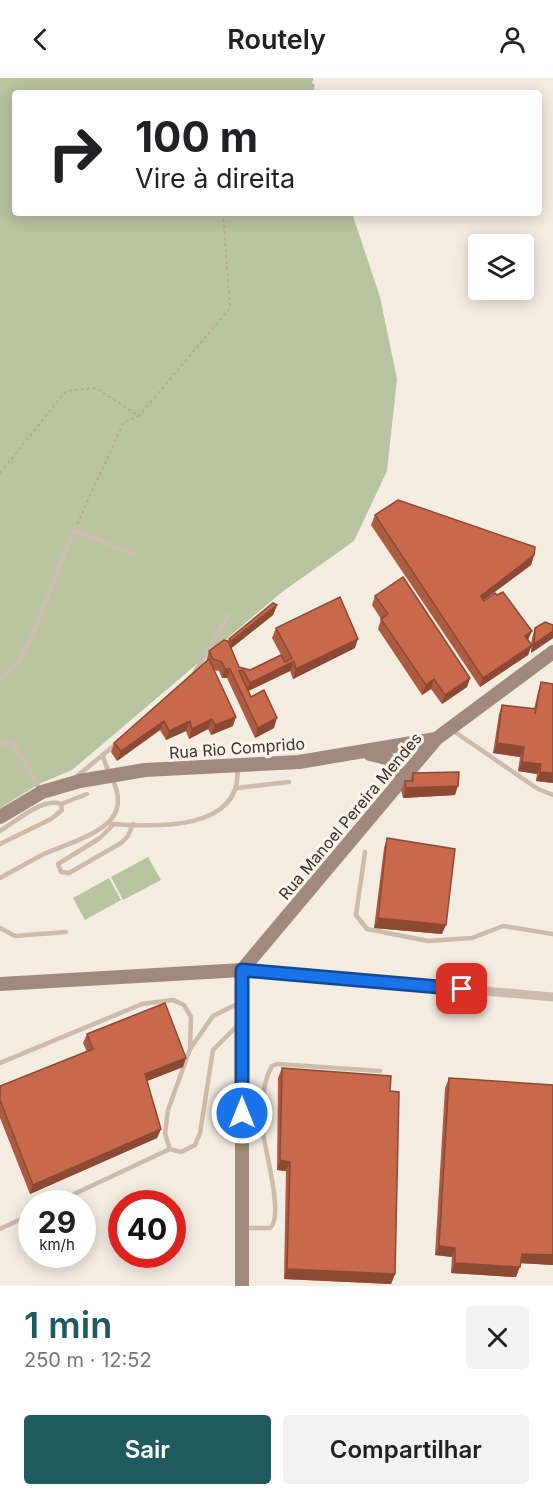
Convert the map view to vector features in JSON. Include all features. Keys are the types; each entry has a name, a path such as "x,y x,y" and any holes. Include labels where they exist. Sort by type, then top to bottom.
{"street":[{"name":"Rua Manoel Pereira Mendes","path":"242,970 436,739 553,652"},
{"name":"Rua Rio Comprido","path":"0,817 42,792 69,783 145,770 299,762 436,739"},
{"path":"358,753 388,758 396,764 401,780"},
{"path":"242,970 242,1286"},
{"path":"0,984 242,970 553,997"}],"lane":[{"path":"0,680 18,663 33,636 74,530 133,554"},
{"path":"191,676 199,668 207,649 229,615"},
{"path":"450,729 538,789 553,795"},
{"path":"0,743 10,743 22,757 42,792"},
{"path":"69,783 118,743"},
{"path":"0,878 42,855 92,834 106,823 117,809 117,796 112,776 103,756"},
{"path":"106,823 188,822 206,818 227,804 237,788 237,766"},
{"path":"237,788 289,782"},
{"path":"0,831 40,807 54,802 61,804 87,794"},
{"path":"0,844 51,819 62,810 61,804"},
{"path":"114,824 100,838 58,864 61,872 69,873 122,843 129,836 134,824"},
{"path":"365,852 356,915 367,929 428,941 472,938 503,926 553,934"},
{"path":"0,928 15,936 66,932"},
{"path":"0,1063 142,1004 173,1000 184,1005 191,1017 190,1049"},
{"path":"170,1149 165,1134 168,1110 190,1049 213,1016 242,1002"},
{"path":"83,1190 170,1149 181,1152 195,1145 200,1133 213,1050 218,1042 242,1021"},
{"path":"242,1228 270,1228 274,1222 274,1182 265,1149 262,1124 263,1104 272,1066 277,1064 380,1071"},
{"path":"0,1229 18,1221"}],"path":[{"path":"74,530 124,422 139,416 230,308 223,216"},
{"path":"0,473 66,392 96,388 139,416"}],"green space":[{"path":"0,78 311,78 314,90 12,90 12,216 353,216 380,297 397,379 387,471 354,541 282,592 72,770 39,784 0,808"},
{"path":"148,857 161,880 123,900 111,877"},
{"path":"109,878 121,900 85,920 73,898"}],"building":[{"path":"398,500 535,547 534,555 481,596 484,601 495,593 497,595 503,592 532,631 525,636 532,645 483,678 375,515"},
{"path":"403,577 470,678 445,695 434,679 426,685 381,619 388,614 375,596"},
{"path":"340,597 358,639 296,669 294,661 250,683 243,670 239,671 251,697 264,690 277,718 258,728 230,669 225,669 222,662 213,659 209,651 224,640 228,641 239,667 250,670 281,655 285,662 292,658 276,628"},
{"path":"273,603 277,605 231,641 229,639"},
{"path":"545,622 553,625 553,631 534,644 535,628"},
{"path":"209,659 236,717 215,725 212,719 192,729 190,721 169,731 164,721 121,751 114,743"},
{"path":"541,682 553,684 553,773 540,772 541,764 522,762 524,747 497,743 502,705 536,709"},
{"path":"459,772 458,786 406,788 405,781 413,781 413,773"},
{"path":"387,838 455,849 446,925 378,918"},
{"path":"165,1003 186,1058 145,1074 161,1129 33,1185 0,1100 0,1086 93,1049 87,1034"},
{"path":"282,1068 391,1076 390,1091 399,1092 395,1274 287,1269 290,1162 280,1160"},
{"path":"449,1078 553,1085 553,1255 522,1254 520,1267 455,1263 455,1248 439,1246"}],"route":[{"path":"242,1113 242,970 462,989"}]}
